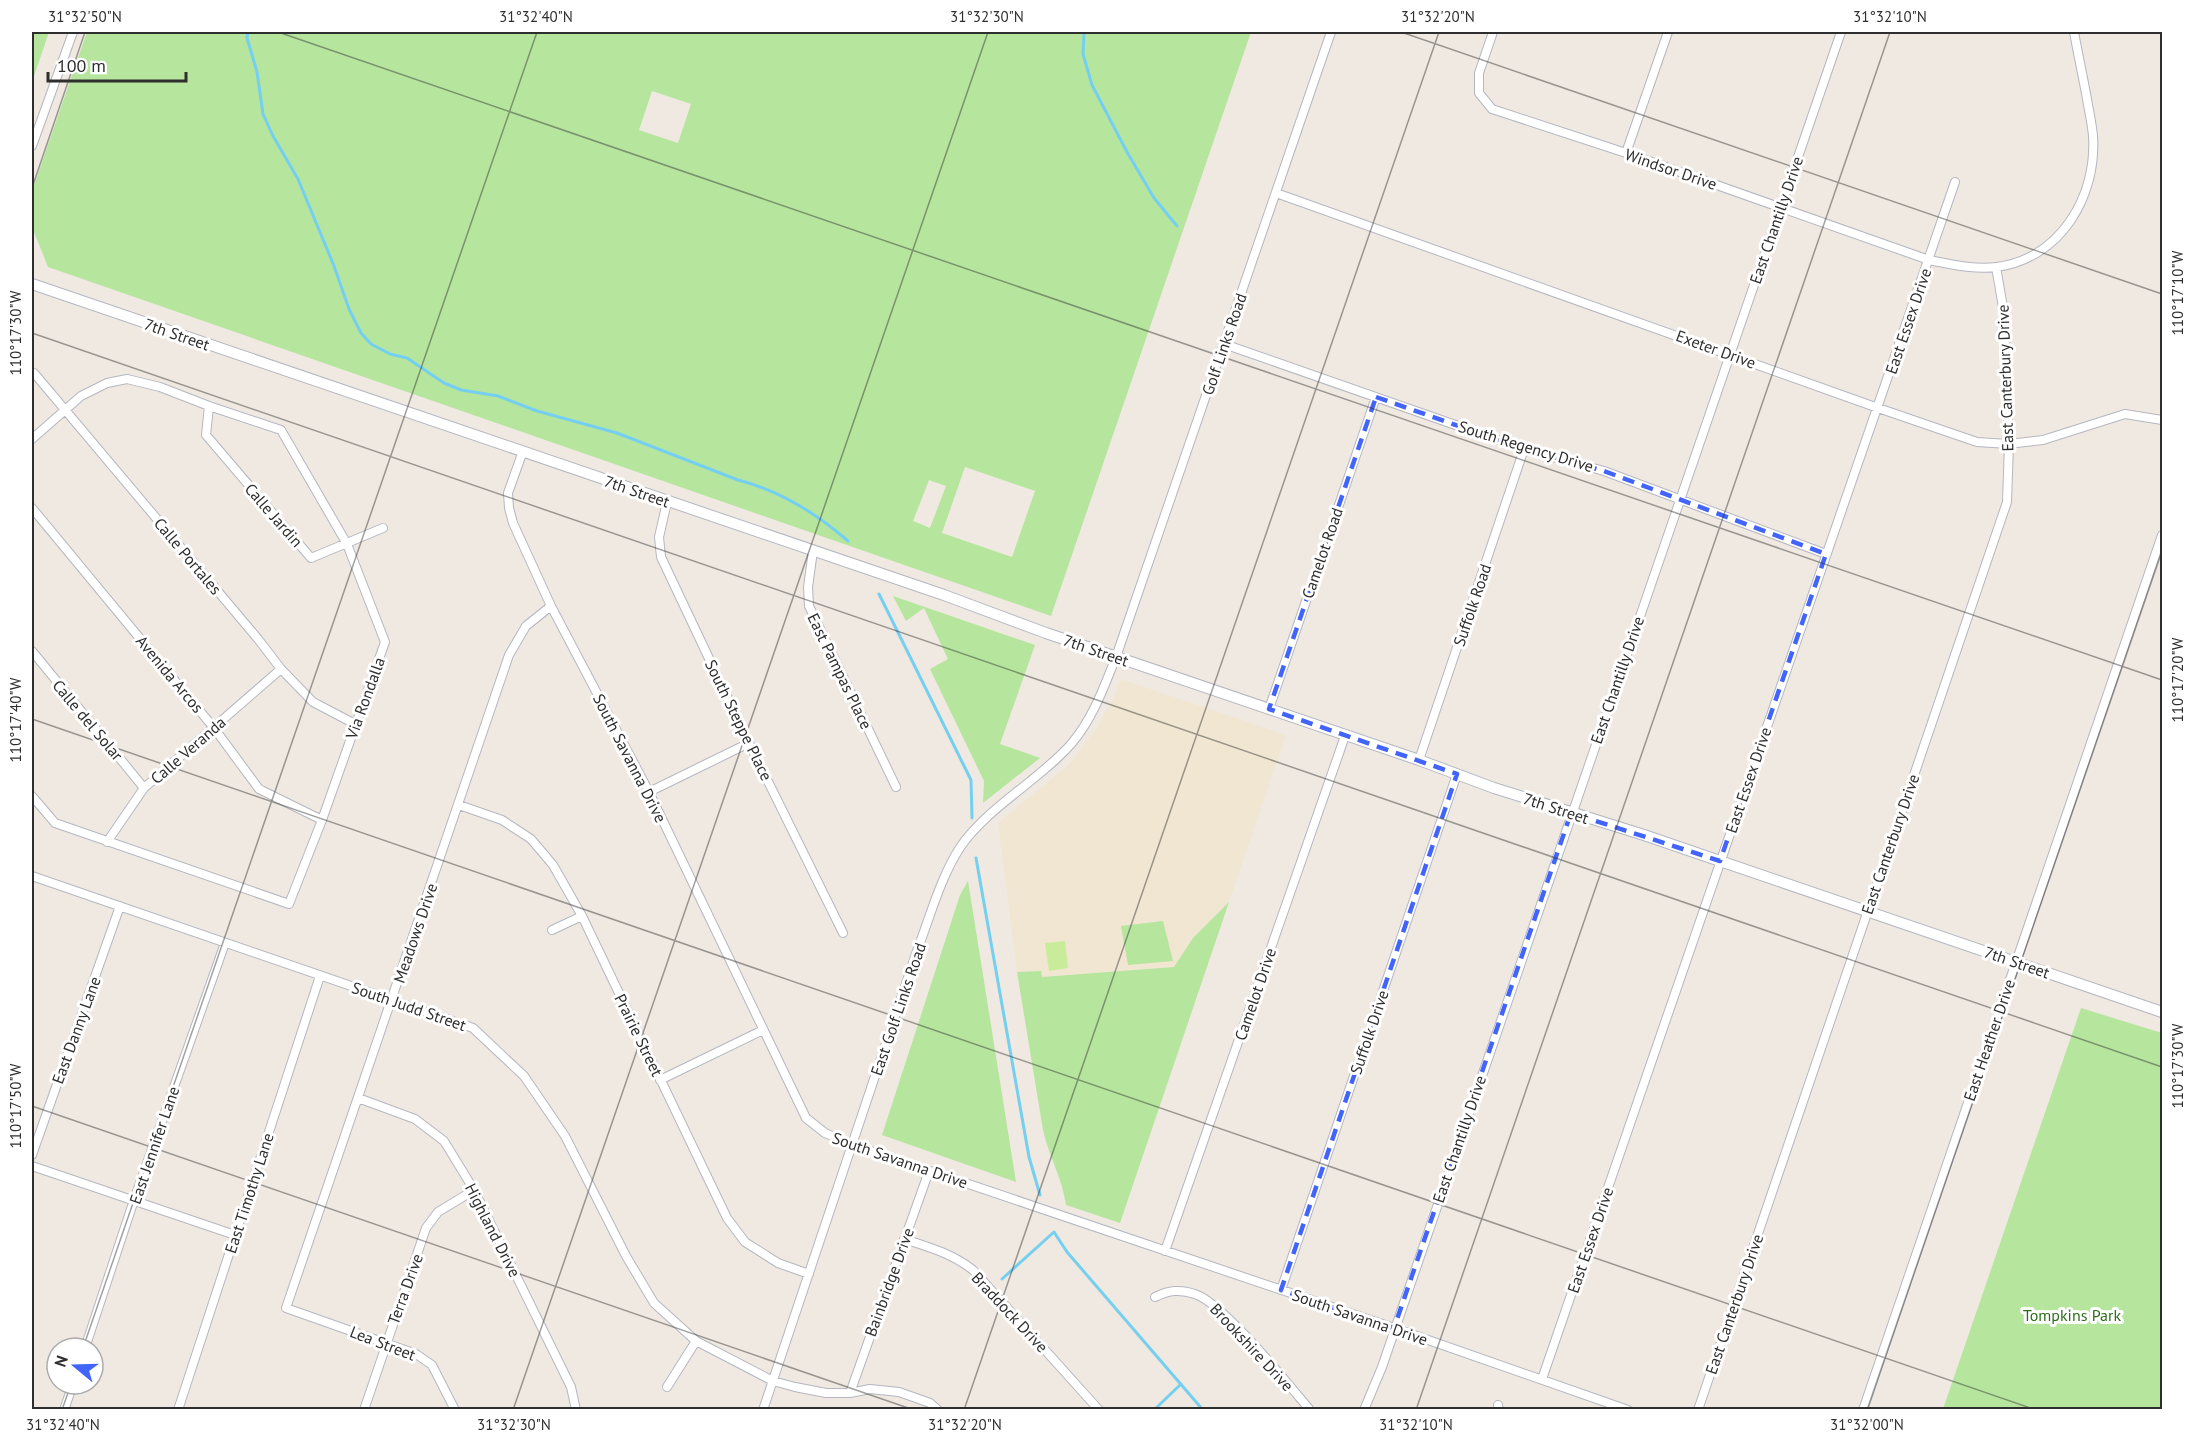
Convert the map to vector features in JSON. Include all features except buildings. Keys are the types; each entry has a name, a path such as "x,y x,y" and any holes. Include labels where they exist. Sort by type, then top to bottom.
{"main road":[{"name":"7th Street","path":"32,284 813,550 1345,736 2163,1012"}],"street":[{"path":"32,146 73,32"},
{"name":"Golf Links Road","path":"1116,657 1331,32"},
{"name":"Windsor Drive","path":"1493,32 1479,73 1479,93 1492,109 1626,153 1929,260 1964,266 1996,267 2027,259 2053,240 2073,219 2084,199 2092,169 2093,135 2074,32"},
{"path":"1626,153 1668,32"},
{"name":"East Chantilly Drive","path":"1364,1410 1382,1367 1841,32"},
{"name":"East Essex Drive","path":"1542,1379 1955,182"},
{"name":"Exeter Drive","path":"1276,193 1977,442 2009,444 2043,440 2124,414 2163,420"},
{"name":"East Canterbury Drive","path":"1698,1410 2007,502 2009,444 2004,313 1996,267"},
{"name":"South Regency Drive","path":"1224,344 1524,449 1604,471 1826,554"},
{"name":"Calle Portales","path":"34,373 281,669 313,702 355,724"},
{"name":"Via Rondalla","path":"32,439 81,396 107,383 127,379 160,387 281,430 347,544 386,642 290,904 55,822 32,796"},
{"name":"Camelot Road","path":"1269,709 1376,396"},
{"name":"Calle Jardin","path":"209,406 206,435 311,558 383,528"},
{"name":"Suffolk Road","path":"1419,760 1524,449"},
{"name":"South Savanna Drive","path":"523,451 508,493 513,523 552,606 649,792 806,1118 825,1133 853,1145 1394,1328 1628,1410"},
{"name":"South Steppe Place","path":"668,502 659,537 661,557 749,743 843,933"},
{"name":"Avenida Arcos","path":"32,508 214,728 259,789 322,820"},
{"name":"East Heather Drive","path":"1863,1410 2163,535"},
{"name":"East Pampas Place","path":"813,550 808,587 809,606 896,787"},
{"name":"Meadows Drive","path":"286,1308 509,655 526,626 552,606"},
{"name":"Calle del Solar","path":"32,651 144,788"},
{"name":"East Golf Links Road","path":"764,1410 918,948 942,883 961,846 984,821 1072,743 1096,707 1116,657"},
{"name":"Calle Veranda","path":"107,842 144,788 281,669"},
{"name":"Camelot Drive","path":"1165,1251 1345,736"},
{"path":"649,792 749,743"},
{"name":"Suffolk Drive","path":"1281,1290 1457,774"},
{"name":"Prairie Street","path":"459,805 502,820 531,839 553,865 582,916 727,1218 745,1242 778,1263 809,1274"},
{"name":"South Judd Street","path":"32,876 473,1028 524,1076 565,1136 626,1256 654,1303 696,1341 773,1381 826,1393 850,1393 870,1389 898,1392 930,1403 938,1410"},
{"name":"East Danny Lane","path":"32,1155 120,906"},
{"path":"552,930 582,916"},
{"name":"East Jennifer Lane","path":"89,1336 134,1200 225,943"},
{"name":"East Timothy Lane","path":"178,1410 320,976"},
{"path":"660,1080 763,1030"},
{"name":"Highland Drive","path":"358,1098 414,1119 444,1141 474,1190 571,1387 576,1410"},
{"path":"32,1166 235,1234"},
{"name":"Bainbridge Drive","path":"850,1393 929,1171"},
{"name":"Terra Drive","path":"364,1410 426,1228 438,1212 474,1190"},
{"name":"Braddock Drive","path":"904,1239 948,1254 973,1270 1099,1410"},
{"name":"Brookshire Drive","path":"1155,1297 1168,1290 1195,1294 1209,1301 1310,1410"},
{"name":"Lea Street","path":"286,1308 416,1354 432,1365 456,1410"},
{"path":"667,1387 696,1341"}],"highlighted area":[{"path":"1376,397 1524,449 1604,471 1826,554 1720,861 1571,813 1394,1328 1281,1290 1457,774 1269,709"}],"shaded area":[{"path":"1123,680 1286,735 1229,902 1193,938 1175,967 1042,977 1041,971 1017,972 998,823 1069,765 1098,726 1114,697 1119,682"}],"green space":[{"path":"32,32 49,32 32,82"},
{"path":"87,32 1251,32 1051,616 48,267 32,227 32,191","holes":["652,91 691,104 678,143 639,130","965,467 1035,491 1012,557 942,533","929,480 946,486 930,528 913,521"]},
{"path":"893,596 1035,645 1000,744 1040,758 983,803 984,781 930,669 948,659 924,608 906,621"},
{"path":"968,881 1016,1182 882,1135 960,895"},
{"path":"1229,902 1120,1223 1066,1205 1043,1130 1017,972 1041,971 1042,977 1174,967 1193,938"},
{"path":"1163,921 1173,961 1128,965 1121,926"},
{"path":"1065,941 1068,968 1049,971 1045,943"},
{"name":"Tompkins Park","path":"2081,1008 2162,1033 2162,1409 1943,1409"}],"waterway":[{"path":"248,32 247,38 257,72 263,114 298,179 349,309 361,333 371,344 390,354 407,358 444,383 461,390 498,396 537,411 617,433 768,490 810,512 848,541"},
{"path":"1084,32 1083,54 1092,85 1154,198 1177,226"},
{"path":"879,594 971,780 972,818"},
{"path":"976,858 1029,1157 1040,1195"},
{"path":"1002,1279 1054,1232 1067,1252 1203,1410"},
{"path":"1154,1410 1181,1384"}]}
